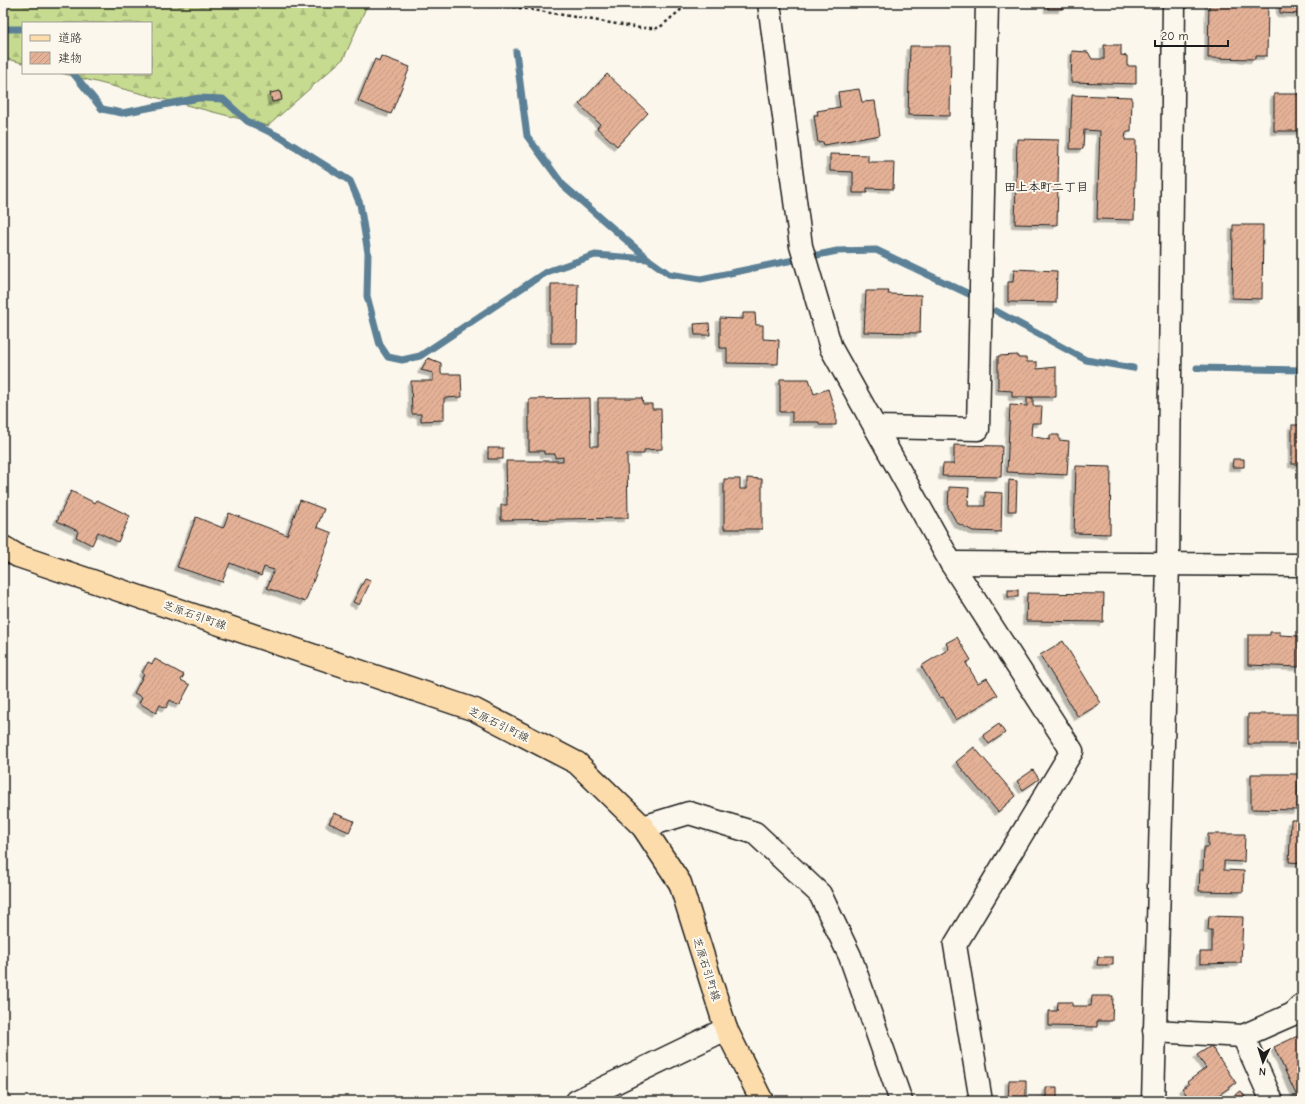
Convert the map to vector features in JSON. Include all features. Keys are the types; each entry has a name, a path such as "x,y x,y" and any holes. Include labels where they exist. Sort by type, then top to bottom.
{"main road":[{"name":"芝原石引町線","path":"3,547 18,556 475,710 577,763 643,827 680,883 726,1030 762,1101"}],"street":[{"path":"769,3 804,256 831,348 951,563 1072,750 955,945 981,1101"},
{"path":"875,427 978,429 987,3"},
{"path":"1153,1101 1168,564 1174,3"},
{"path":"951,563 1302,565"},
{"path":"643,827 689,814 755,833 820,894 850,956 901,1101"},
{"path":"1154,1031 1243,1036 1293,1014 1302,1005"},
{"path":"577,1101 726,1030"},
{"path":"1243,1036 1272,1101"}],"path":[{"path":"423,3 515,7 640,28 659,28 689,3"}],"green space":[{"path":"3,3 368,3 344,58 268,126 65,74 152,74 152,22 22,22 22,63 3,58"}],"building":[{"path":"1048,3 1062,3 1062,9 1048,9"},
{"path":"1209,3 1268,3 1267,56 1255,56 1255,59 1208,58"},
{"path":"1280,3 1302,3 1302,14 1280,13"},
{"path":"1104,45 1121,45 1121,55 1127,56 1127,66 1136,66 1136,84 1071,82 1072,51 1088,52 1092,59 1104,59"},
{"path":"910,46 951,46 950,116 908,115"},
{"path":"381,56 410,67 391,114 358,101 375,59 379,61"},
{"path":"607,74 648,113 617,146 597,128 600,124 579,104"},
{"path":"859,89 862,102 875,101 880,135 824,145 823,142 818,143 814,115 818,115 817,111 840,107 838,92"},
{"path":"280,91 282,100 272,102 270,93"},
{"path":"1274,94 1302,94 1302,131 1274,131"},
{"path":"1072,95 1132,97 1131,132 1126,132 1125,140 1136,140 1134,220 1097,219 1100,131 1084,130 1083,149 1070,149"},
{"path":"1017,139 1059,140 1057,225 1015,224"},
{"path":"830,154 868,155 868,162 894,162 893,189 867,188 867,193 853,193 853,172 830,171"},
{"path":"1233,225 1263,225 1262,299 1232,298"},
{"path":"1014,269 1057,271 1056,303 1008,302 1008,282 1013,282"},
{"path":"551,284 578,284 577,343 551,343"},
{"path":"866,291 889,291 888,294 921,295 920,333 864,332"},
{"path":"743,313 755,313 756,325 763,325 763,339 779,340 778,364 727,363 727,348 720,348 720,318 743,319"},
{"path":"709,323 710,335 695,335 694,324"},
{"path":"1018,355 1018,358 1027,358 1027,362 1037,362 1037,369 1056,367 1056,397 1012,397 1012,391 998,390 998,356"},
{"path":"428,358 441,363 441,374 461,374 462,397 444,398 444,420 421,421 421,414 412,414 411,381 433,381 433,373 421,370"},
{"path":"780,379 809,379 814,394 828,389 836,414 836,425 819,425 819,422 792,422 792,412 780,412"},
{"path":"590,398 591,446 598,446 598,398 642,398 643,404 652,404 652,409 661,409 662,449 644,450 644,454 627,454 628,518 501,520 501,505 507,505 506,461 563,461 563,457 555,458 555,454 544,454 544,451 529,451 529,399"},
{"path":"1027,398 1033,398 1033,406 1042,406 1041,423 1032,423 1031,436 1050,440 1050,435 1059,435 1059,440 1069,441 1067,475 1007,472 1010,405 1027,406"},
{"path":"1292,425 1302,425 1302,464 1292,464"},
{"path":"954,445 1002,446 1001,477 942,476 943,464 954,464"},
{"path":"488,448 503,448 503,459 488,459"},
{"path":"1233,459 1244,459 1244,467 1232,467"},
{"path":"1076,466 1111,467 1110,534 1074,533"},
{"path":"747,478 762,479 762,529 724,529 724,479 740,479 740,489 747,489"},
{"path":"1009,480 1017,481 1016,511 1008,511"},
{"path":"949,487 969,488 968,506 985,506 985,492 1002,493 1001,532 973,531 957,523 948,507"},
{"path":"71,491 95,503 97,500 130,516 118,542 98,532 92,545 76,537 78,531 57,521"},
{"path":"300,500 324,509 317,527 332,533 305,602 267,588 274,570 264,567 261,576 230,563 222,582 177,567 196,517 223,528 229,513 287,535"},
{"path":"365,579 371,581 359,605 353,602"},
{"path":"1008,590 1018,590 1018,597 1008,597"},
{"path":"1027,593 1104,594 1103,622 1026,621"},
{"path":"1270,632 1280,632 1280,635 1299,636 1299,667 1248,665 1248,635 1270,635"},
{"path":"957,637 971,660 966,663 978,683 987,678 998,695 956,720 943,697 940,698 921,666 949,649 946,643"},
{"path":"1063,641 1101,703 1078,717 1040,655"},
{"path":"155,659 184,675 181,680 190,685 179,705 170,700 166,708 160,705 156,713 139,703 142,697 134,693 144,674 142,673 148,662 152,664"},
{"path":"1248,714 1302,714 1301,744 1248,744"},
{"path":"999,724 1005,733 989,744 983,735"},
{"path":"974,747 1016,796 998,812 956,762"},
{"path":"1033,770 1039,779 1023,790 1017,781"},
{"path":"1251,774 1298,774 1297,810 1251,809"},
{"path":"334,813 354,821 349,832 329,823"},
{"path":"1291,820 1302,820 1302,863 1289,862"},
{"path":"1208,834 1245,834 1244,862 1224,861 1224,870 1244,871 1243,892 1199,891 1200,870 1203,870 1204,847 1208,847"},
{"path":"1209,916 1243,917 1241,963 1200,964 1200,952 1212,952 1212,930 1208,930"},
{"path":"1098,957 1113,957 1113,965 1097,965"},
{"path":"1092,996 1113,996 1112,1021 1097,1021 1097,1027 1049,1026 1049,1011 1057,1011 1058,1002 1072,1002 1072,1006 1091,1006"},
{"path":"1302,1034 1302,1100 1299,1101 1274,1047"},
{"path":"1211,1046 1236,1083 1210,1101 1186,1101 1189,1099 1182,1088 1189,1084 1187,1082 1206,1068 1197,1055"},
{"path":"1009,1080 1026,1080 1026,1098 1046,1099 1046,1087 1057,1087 1057,1101 1008,1101"},
{"path":"1241,1091 1248,1101 1225,1101"}],"waterway":[{"path":"3,29 22,29"},
{"path":"516,52 527,136 563,185 648,259 669,274 701,279 837,251 876,250 969,294"},
{"path":"74,74 102,109 122,113 199,98 223,99 247,121 280,137 350,181 360,204 368,253 367,296 380,345 388,357 402,360 420,356 546,272 595,255 648,259"},
{"path":"996,311 1086,360 1133,368"},
{"path":"1197,368 1302,370"}],"district":[{"name":"田上本町二丁目","path":"1046,187"}]}
